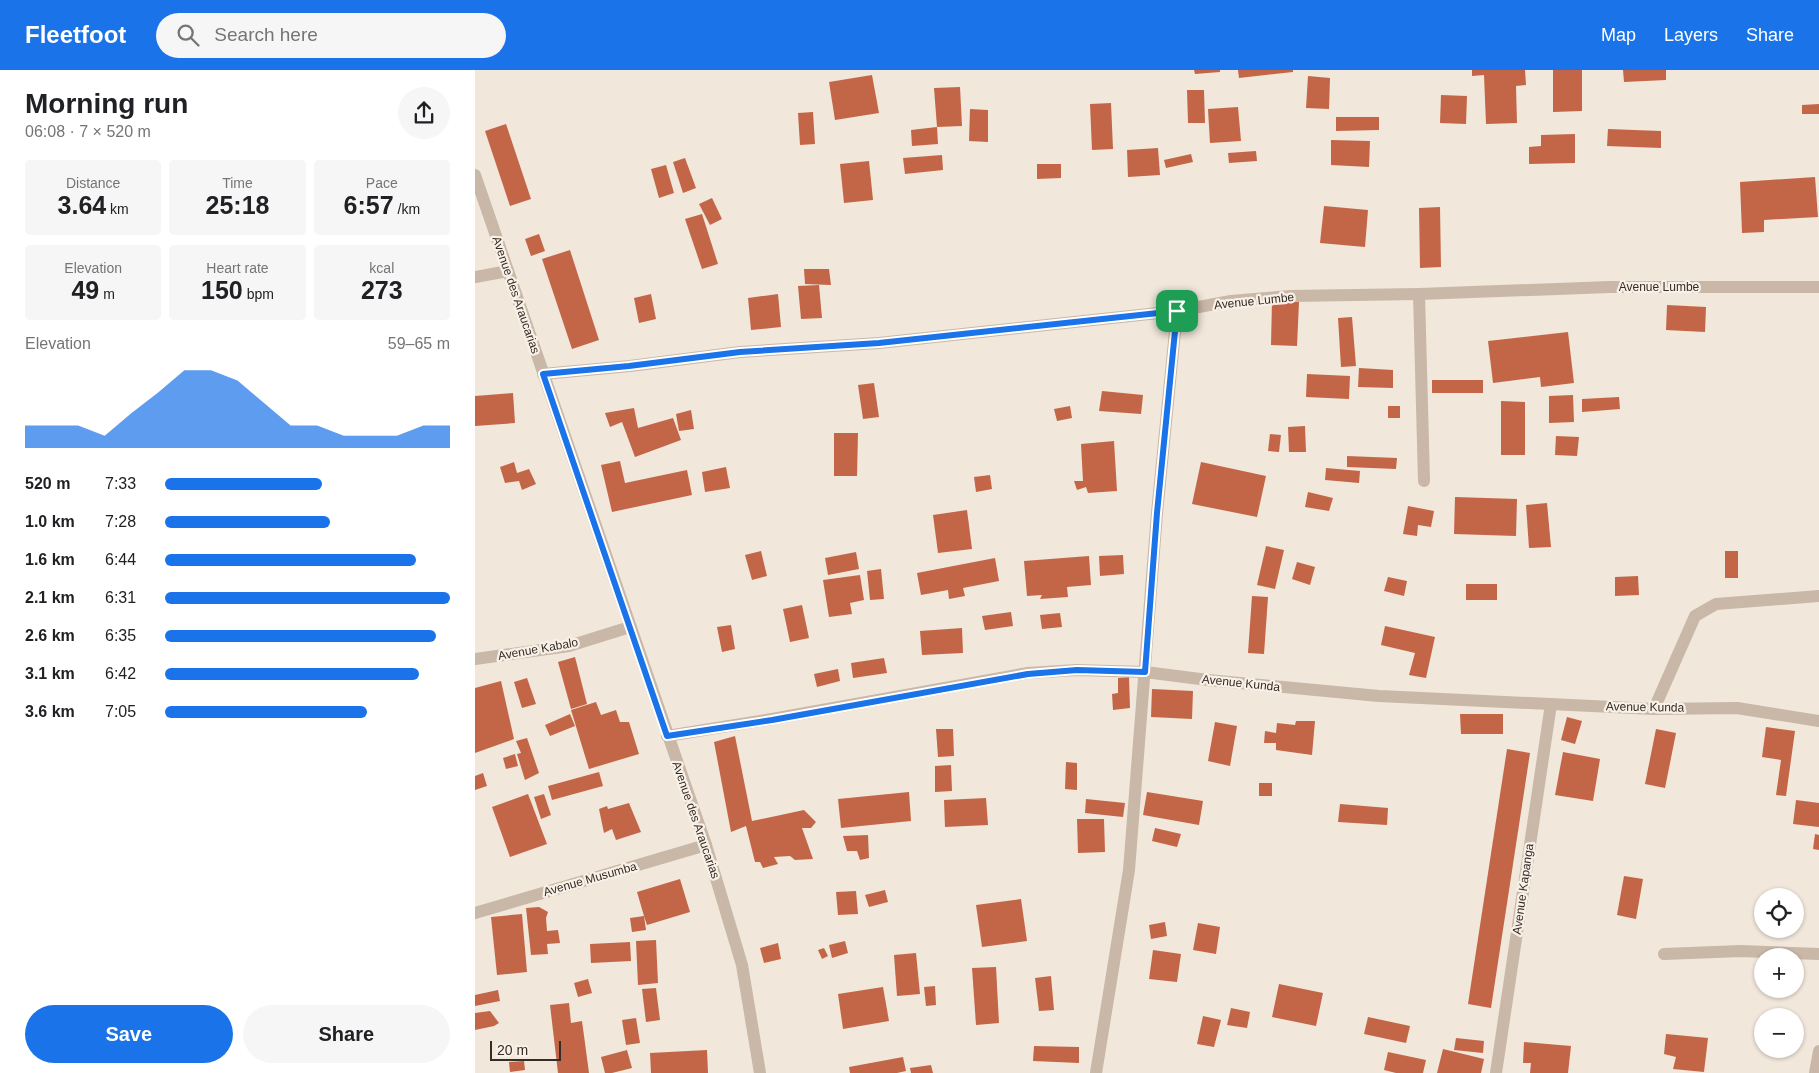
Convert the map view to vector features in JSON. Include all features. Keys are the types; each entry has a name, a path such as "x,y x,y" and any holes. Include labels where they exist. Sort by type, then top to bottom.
{"street":[{"name":"Avenue des Araucarias","path":"475,175 629,627 706,846 742,966 760,1073"},
{"path":"475,277 508,271"},
{"name":"Avenue Lumbe","path":"543,374 629,366 740,352 879,343 1177,311 1231,301 1290,296 1419,294 1610,287 1819,287"},
{"path":"1419,294 1424,481"},
{"path":"1096,1073 1129,870 1157,513 1177,311"},
{"path":"1654,709 1695,616 1716,604 1819,596"},
{"name":"Avenue Kabalo","path":"475,659 569,646 629,627"},
{"name":"Avenue Kunda","path":"667,736 772,720 1028,674 1077,670 1145,672 1325,692 1654,709 1737,708 1819,722"},
{"name":"Avenue Kapanga","path":"1496,1073 1551,704"},
{"name":"Avenue Musumba","path":"475,912 706,846"},
{"path":"1664,954 1741,951 1819,954"},
{"path":"1815,1073 1819,1051"}],"building":[{"path":"1194,70 1220,70 1220,72 1195,74"},
{"path":"1238,70 1293,70 1293,72 1239,78"},
{"path":"1472,70 1525,70 1526,85 1516,86 1517,123 1486,124 1484,75 1472,76"},
{"path":"1553,70 1582,70 1582,111 1553,112"},
{"path":"1623,70 1666,70 1666,80 1624,82"},
{"path":"872,75 879,113 835,120 829,82"},
{"path":"1308,76 1330,78 1329,109 1306,108"},
{"path":"960,87 962,126 937,127 934,88"},
{"path":"1187,90 1204,90 1205,123 1188,123"},
{"path":"1441,95 1467,96 1466,124 1440,123"},
{"path":"1111,103 1113,149 1092,150 1090,104"},
{"path":"1819,104 1819,114 1802,114 1802,105"},
{"path":"1238,107 1241,141 1210,143 1208,109"},
{"path":"970,109 988,110 988,142 969,141"},
{"path":"813,112 815,144 800,145 798,113"},
{"path":"1336,117 1379,117 1379,130 1336,131"},
{"path":"506,124 531,199 510,206 485,131"},
{"path":"937,127 938,144 912,146 911,130"},
{"path":"1608,129 1661,131 1661,148 1607,146"},
{"path":"1575,134 1575,163 1529,164 1529,147 1541,146 1541,135"},
{"path":"1331,140 1370,141 1369,167 1331,165"},
{"path":"1158,148 1160,175 1128,177 1127,150"},
{"path":"1256,151 1257,161 1229,163 1228,153"},
{"path":"1191,154 1193,162 1166,168 1164,160"},
{"path":"942,155 943,170 905,174 903,158"},
{"path":"685,158 696,188 683,193 673,162"},
{"path":"869,161 873,200 844,203 840,164"},
{"path":"1037,164 1061,164 1061,178 1037,179"},
{"path":"666,165 674,193 659,198 651,169"},
{"path":"1815,177 1818,217 1764,220 1764,232 1742,233 1740,182"},
{"path":"712,198 722,219 710,225 699,204"},
{"path":"1324,206 1368,210 1365,247 1320,243"},
{"path":"1440,207 1441,267 1420,268 1419,208"},
{"path":"702,214 718,264 702,269 685,219"},
{"path":"539,234 545,251 531,256 525,239"},
{"path":"570,250 599,340 572,349 542,259"},
{"path":"804,269 829,269 831,285 805,284"},
{"path":"819,285 822,318 801,319 798,286"},
{"path":"651,294 656,319 639,323 634,298"},
{"path":"778,294 781,327 751,330 748,298"},
{"path":"1272,301 1299,302 1297,346 1271,345"},
{"path":"1667,305 1706,307 1705,332 1666,330"},
{"path":"1352,317 1356,366 1341,367 1338,318"},
{"path":"1568,332 1574,383 1541,387 1540,377 1493,383 1488,341"},
{"path":"1359,368 1393,370 1393,388 1358,387"},
{"path":"1307,374 1350,376 1349,399 1306,397"},
{"path":"1432,380 1483,380 1483,393 1432,393"},
{"path":"874,383 879,417 863,419 858,385"},
{"path":"1102,391 1143,395 1141,414 1099,411"},
{"path":"513,393 515,423 475,426 475,396"},
{"path":"1573,395 1574,422 1549,423 1549,396"},
{"path":"1619,397 1620,409 1582,412 1582,399"},
{"path":"1501,401 1525,402 1525,455 1501,455"},
{"path":"1070,406 1072,418 1057,421 1054,409"},
{"path":"1388,406 1400,406 1400,418 1388,418"},
{"path":"634,408 638,428 673,418 681,440 635,457 622,422 610,427 605,413"},
{"path":"691,410 694,429 679,431 676,414"},
{"path":"1305,426 1306,452 1289,452 1288,427"},
{"path":"834,433 858,433 857,476 834,476"},
{"path":"1270,434 1281,435 1279,452 1268,451"},
{"path":"1556,436 1579,437 1577,456 1555,455"},
{"path":"1114,441 1117,491 1088,493 1086,487 1077,490 1074,481 1083,481 1081,444"},
{"path":"1347,456 1397,458 1396,469 1347,467"},
{"path":"620,461 625,483 687,470 692,495 612,512 601,465"},
{"path":"514,462 517,473 529,469 536,484 522,490 519,481 505,483 500,467"},
{"path":"1201,462 1266,476 1257,517 1192,504"},
{"path":"726,467 730,488 705,492 702,472"},
{"path":"1326,468 1360,471 1359,483 1325,480"},
{"path":"990,475 992,489 976,492 974,477"},
{"path":"1308,492 1333,498 1329,511 1305,507"},
{"path":"1455,497 1517,499 1516,536 1454,534"},
{"path":"1547,503 1551,547 1529,548 1526,505"},
{"path":"1408,506 1434,511 1431,527 1418,525 1417,536 1403,534"},
{"path":"967,510 972,549 938,553 933,515"},
{"path":"1266,546 1284,550 1275,589 1257,585"},
{"path":"761,551 767,576 752,580 745,555"},
{"path":"1725,551 1738,551 1738,578 1725,578"},
{"path":"856,552 859,569 828,575 825,558"},
{"path":"1123,555 1124,574 1100,576 1099,556"},
{"path":"1089,556 1091,585 1067,587 1068,597 1040,599 1042,595 1027,596 1024,561"},
{"path":"995,558 999,581 963,588 965,596 949,599 948,590 921,595 917,573"},
{"path":"1297,562 1315,567 1310,585 1292,579"},
{"path":"881,569 884,599 870,600 867,571"},
{"path":"860,575 864,600 850,603 852,614 829,617 823,580"},
{"path":"1638,576 1639,595 1615,596 1615,577"},
{"path":"1388,577 1407,581 1404,596 1384,591"},
{"path":"1466,584 1497,584 1497,600 1466,600"},
{"path":"1252,596 1268,597 1264,654 1248,653"},
{"path":"802,605 809,638 790,642 783,609"},
{"path":"1011,612 1013,626 985,630 982,616"},
{"path":"1060,613 1062,627 1042,629 1040,615"},
{"path":"731,625 735,649 722,652 717,627"},
{"path":"1385,626 1435,637 1426,678 1409,675 1415,653 1381,645"},
{"path":"962,628 963,653 922,655 920,631"},
{"path":"575,657 587,704 571,709 558,662"},
{"path":"884,658 887,673 853,678 851,663"},
{"path":"838,669 840,681 817,687 814,674"},
{"path":"1129,677 1130,708 1113,710 1112,694 1118,693 1118,678"},
{"path":"527,678 536,704 522,708 514,682"},
{"path":"501,681 514,739 475,753 475,688"},
{"path":"1152,689 1193,691 1192,719 1151,717"},
{"path":"596,702 601,715 616,710 620,722 629,722 639,754 589,769 571,710"},
{"path":"570,714 575,726 550,736 545,725"},
{"path":"1460,714 1503,714 1503,734 1461,734"},
{"path":"1567,717 1582,721 1575,744 1561,740"},
{"path":"1296,721 1315,721 1312,755 1276,750 1276,743 1264,743 1265,731 1276,733 1277,723 1295,725"},
{"path":"1215,722 1237,726 1230,766 1208,761"},
{"path":"1766,727 1795,731 1786,796 1776,795 1781,760 1762,757"},
{"path":"936,729 953,729 954,756 938,757"},
{"path":"1656,729 1676,733 1665,788 1645,784"},
{"path":"735,736 752,821 804,810 816,822 811,828 802,828 813,859 795,860 790,856 774,857 778,864 763,868 760,862 755,862 746,826 731,832 714,742"},
{"path":"527,738 539,773 525,780 517,754 521,753 516,741"},
{"path":"1507,749 1530,753 1491,1008 1468,1004"},
{"path":"1563,752 1600,759 1593,801 1555,795"},
{"path":"515,754 518,766 506,769 503,758"},
{"path":"1066,762 1077,763 1077,790 1065,789"},
{"path":"951,765 952,791 935,792 935,766"},
{"path":"599,772 603,786 552,800 548,786"},
{"path":"483,773 487,786 475,790 475,776"},
{"path":"1259,783 1272,783 1272,796 1259,796"},
{"path":"909,792 911,821 841,828 838,799"},
{"path":"1147,792 1203,801 1199,825 1143,815"},
{"path":"528,794 547,844 510,857 492,807"},
{"path":"544,794 551,815 541,819 534,797"},
{"path":"986,798 988,825 945,827 944,800"},
{"path":"1086,799 1125,803 1123,817 1085,813"},
{"path":"1796,800 1819,803 1819,827 1793,824"},
{"path":"629,803 641,832 616,840 612,829 604,833 599,809 607,806 608,809"},
{"path":"1340,804 1388,808 1387,825 1338,822"},
{"path":"1077,819 1104,819 1105,852 1078,853"},
{"path":"1155,828 1181,834 1177,847 1152,841"},
{"path":"1815,834 1819,835 1819,850 1813,849"},
{"path":"868,835 869,858 860,860 857,851 847,851 843,836"},
{"path":"1624,876 1643,879 1636,919 1617,915"},
{"path":"680,879 690,912 647,925 637,892"},
{"path":"885,890 888,902 869,907 865,895"},
{"path":"856,891 858,914 838,915 836,892"},
{"path":"1021,899 1027,941 982,947 976,905"},
{"path":"539,907 548,912 546,918 547,931 558,930 560,943 547,944 548,954 531,955 526,908"},
{"path":"522,914 527,972 497,975 491,917"},
{"path":"644,916 646,930 632,932 630,918"},
{"path":"1165,922 1167,936 1151,939 1149,925"},
{"path":"1198,923 1220,927 1216,954 1193,950"},
{"path":"656,940 658,983 638,985 636,941"},
{"path":"845,941 848,953 832,958 829,945"},
{"path":"630,942 631,961 591,963 590,944"},
{"path":"778,943 781,959 764,963 760,948"},
{"path":"824,948 828,956 822,959 818,950"},
{"path":"1153,950 1181,954 1177,982 1149,979"},
{"path":"916,953 920,994 897,996 894,955"},
{"path":"996,967 999,1023 976,1025 972,968"},
{"path":"1051,976 1054,1010 1039,1011 1035,978"},
{"path":"588,979 592,993 578,997 574,983"},
{"path":"1279,984 1323,993 1316,1026 1272,1017"},
{"path":"935,986 936,1005 926,1006 924,987"},
{"path":"883,987 889,1021 843,1029 838,994"},
{"path":"656,988 660,1020 646,1022 642,989"},
{"path":"498,990 500,1001 475,1006 475,995"},
{"path":"569,1003 571,1023 582,1021 589,1073 558,1073 550,1005"},
{"path":"1231,1008 1250,1012 1247,1028 1227,1025"},
{"path":"490,1011 499,1023 475,1030 475,1013"},
{"path":"1203,1016 1221,1020 1214,1047 1197,1044"},
{"path":"1368,1017 1410,1026 1406,1043 1364,1034"},
{"path":"636,1018 640,1043 626,1045 622,1020"},
{"path":"1666,1034 1708,1038 1704,1072 1673,1069 1676,1057 1664,1054"},
{"path":"1456,1038 1484,1041 1483,1053 1454,1050"},
{"path":"1524,1042 1571,1046 1568,1073 1530,1073 1531,1063 1523,1063"},
{"path":"1034,1046 1079,1047 1079,1063 1033,1061"},
{"path":"1443,1049 1484,1059 1481,1073 1437,1073"},
{"path":"627,1050 632,1068 605,1073 601,1057"},
{"path":"707,1050 708,1073 651,1073 650,1053"},
{"path":"1388,1052 1426,1060 1423,1073 1396,1073 1384,1070"},
{"path":"903,1057 906,1071 897,1073 850,1073 849,1067"},
{"path":"524,1061 525,1070 510,1072 509,1062"},
{"path":"931,1065 933,1073 911,1073 910,1068"}],"route":[{"path":"1177,311 1157,513 1145,672 1077,670 1028,674 772,720 667,736 543,374 629,366 740,352 879,343 1177,311"}]}
